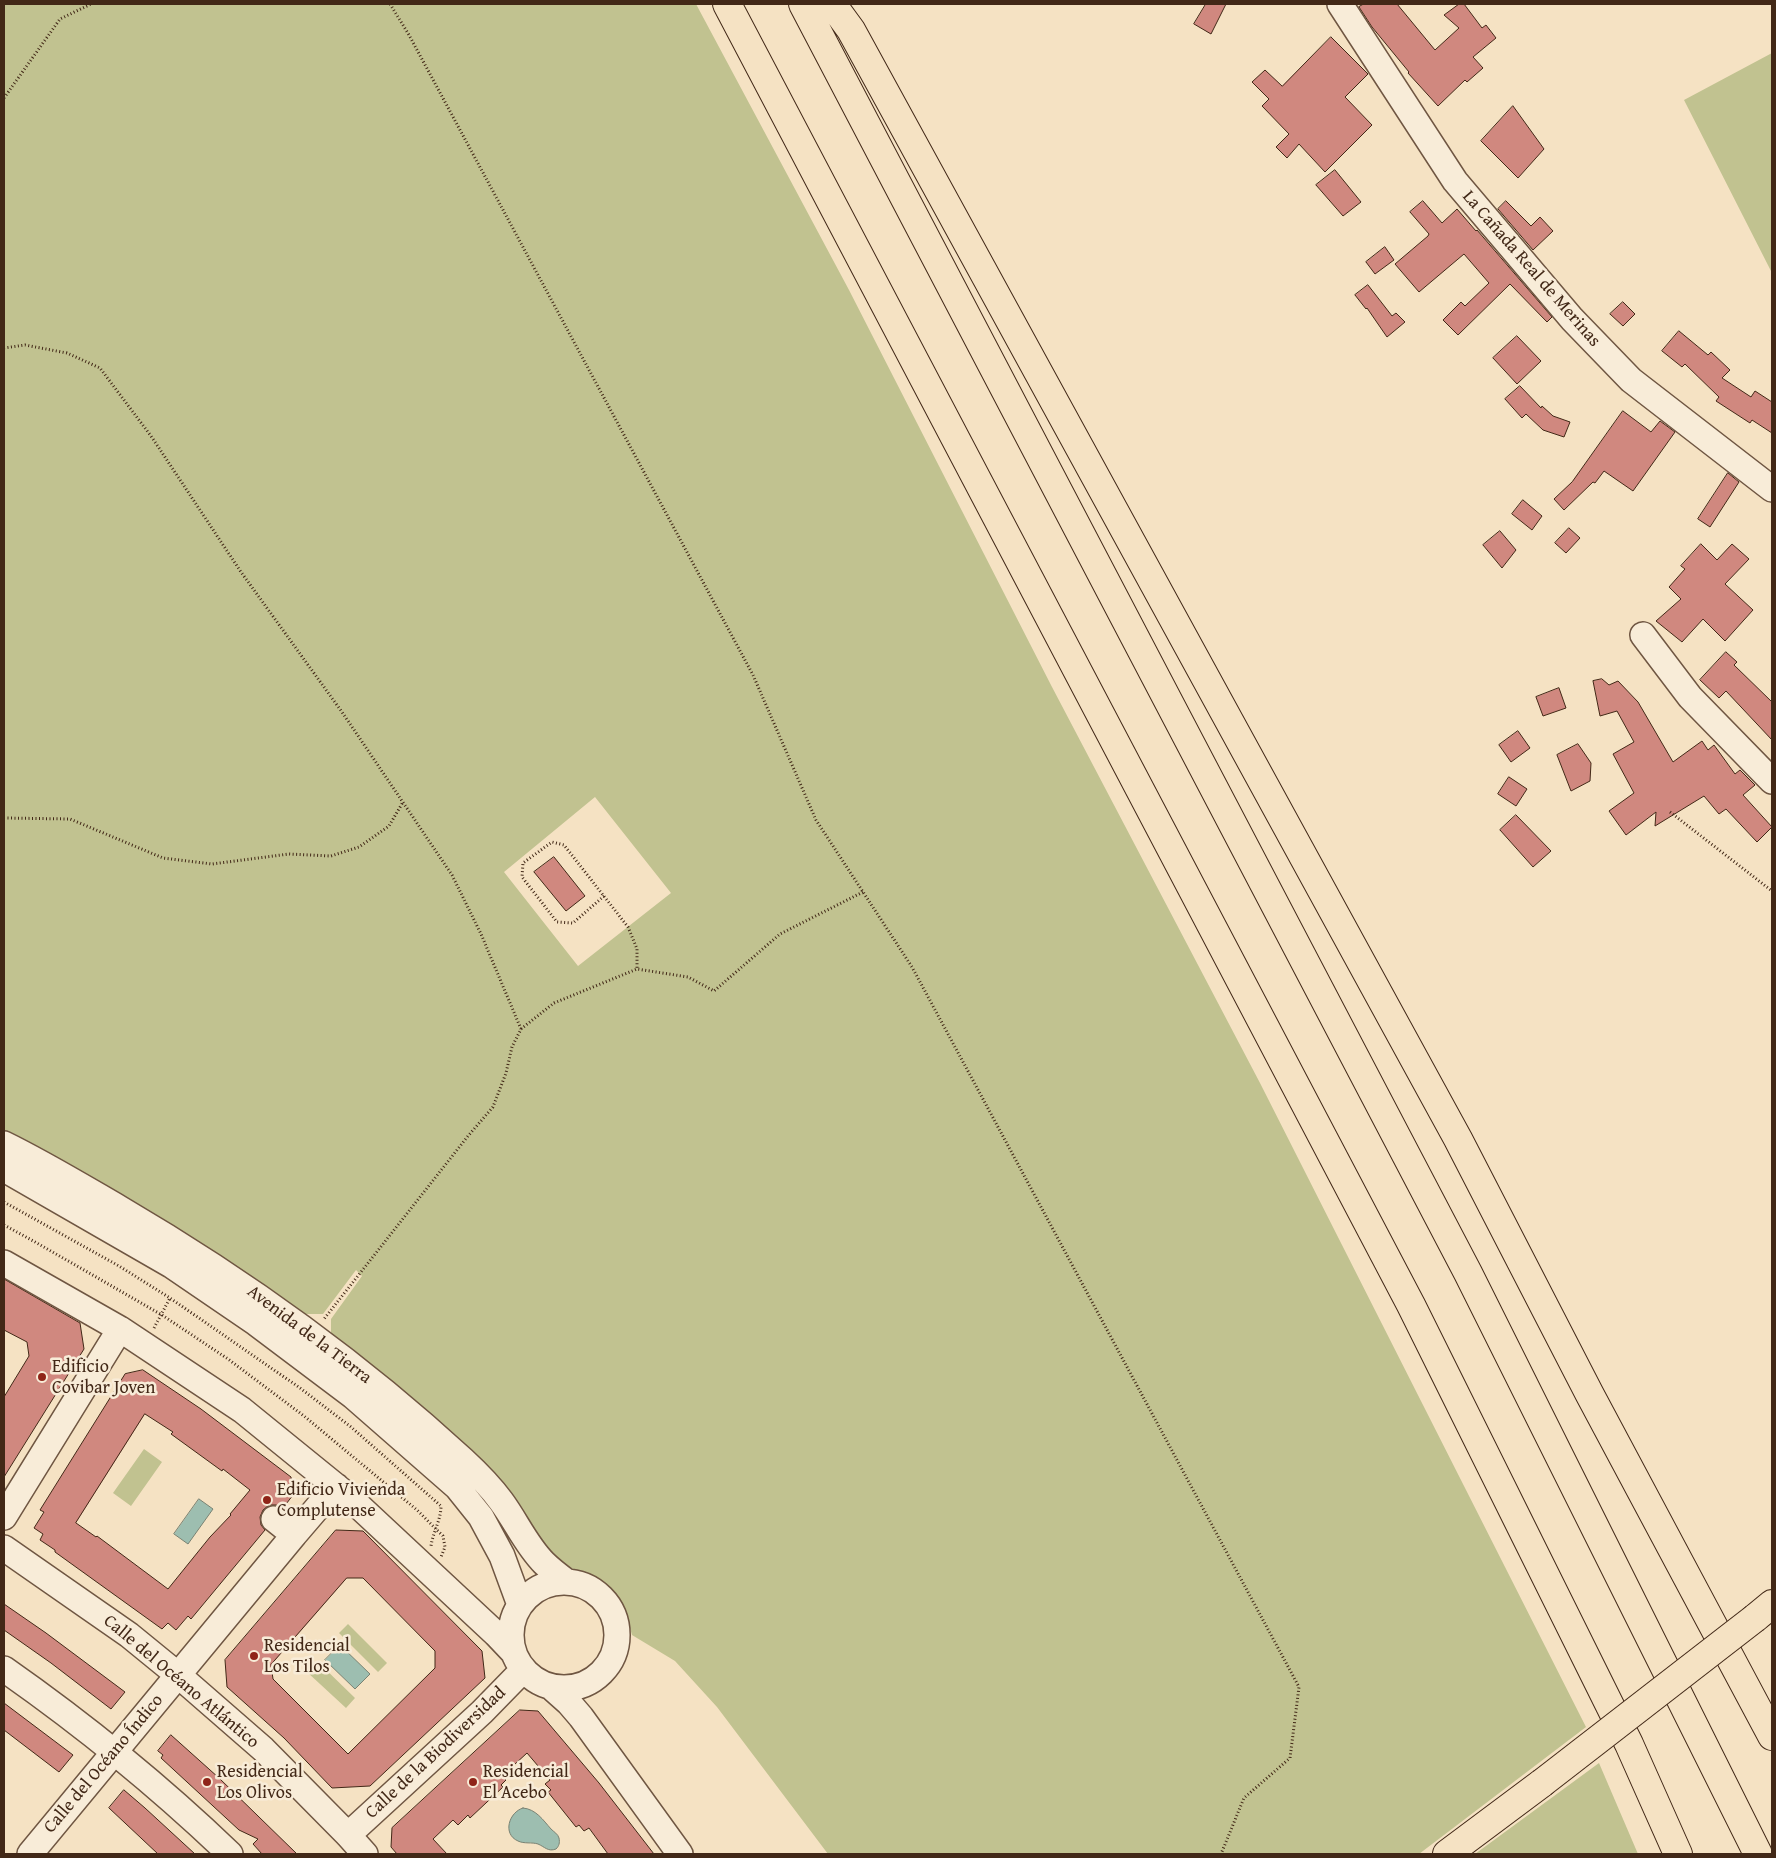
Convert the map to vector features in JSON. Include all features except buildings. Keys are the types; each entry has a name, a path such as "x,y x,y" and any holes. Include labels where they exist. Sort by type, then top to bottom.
{"main road":[{"path":"727,4 1411,1305 1630,1744 1678,1854"},
{"path":"803,4 1468,1273 1758,1854"},
{"path":"832,4 851,30 1458,1139 1589,1393 1772,1736"},
{"path":"1447,1854 1764,1611"}],"street":[{"name":"La Cañada Real de Merinas","path":"1340,4 1454,181 1572,319 1631,380 1772,489"},
{"path":"1643,635 1690,697 1772,781"},
{"name":"Avenida de la Tierra","path":"4,1144 184,1246 270,1304 368,1378 426,1426 475,1471 501,1501 544,1563 567,1582"},
{"name":"Avenida de la Tierra","path":"4,1170 171,1266 298,1354 360,1402 457,1487 481,1517 502,1556 520,1605"},
{"path":"4,1263 143,1343 242,1410 336,1486 496,1634 518,1662 536,1681 551,1687 567,1689 583,1685 597,1677 609,1663 616,1647 616,1629 613,1614 605,1602 588,1588 567,1582 554,1583 540,1588 529,1595 520,1605 513,1620 511,1637 518,1662"},
{"path":"4,1517 120,1329"},
{"name":"Calle del Océano Índico","path":"30,1854 336,1486"},
{"path":"274,1519 294,1535"},
{"name":"Calle del Océano Atlántico","path":"4,1548 129,1635 178,1675 263,1750 365,1854"},
{"name":"Calle de la Biodiversidad","path":"348,1835 482,1712 518,1662"},
{"path":"4,1669 48,1700 115,1752 183,1809 230,1854"},
{"path":"551,1687 581,1717 680,1854"}],"path":[{"path":"4,98 60,19 91,4"},
{"path":"390,4 414,44 753,675 816,820 912,967 1299,1688 1290,1758 1244,1798 1221,1854"},
{"path":"4,348 24,345 68,353 100,368 151,436 240,572 342,712 452,875 481,934 521,1029"},
{"path":"4,818 70,819 163,858 212,864 289,854 331,856 359,847 389,826 403,802"},
{"path":"1670,812 1772,891"},
{"path":"604,896 573,922 557,922 522,877 523,863 552,842 564,845 604,896 628,927 637,950 637,969"},
{"path":"312,1335 468,1136 493,1107 506,1073 512,1047 521,1029 554,1003 637,969 688,977 714,991 780,934 863,892"},
{"path":"4,1202 111,1261 170,1298 300,1388 344,1421 441,1506 441,1515 435,1528 431,1547 430,1573"},
{"path":"143,1343 162,1315 170,1298"}],"green space":[{"path":"4,4 696,4 849,290 1052,687 1260,1083 1586,1727 1419,1854 828,1854 717,1707 675,1661 632,1635 627,1618 611,1588 567,1566 552,1554 405,1393 331,1334 331,1319 362,1276 356,1270 323,1314 303,1314 4,1134","holes":["595,797 671,893 578,966 504,872"]},
{"path":"1772,53 1772,273 1684,100"},
{"path":"144,1449 162,1462 131,1506 113,1493"},
{"path":"348,1624 387,1663 378,1672 339,1633"},
{"path":"317,1661 355,1698 346,1708 307,1672"},
{"path":"1599,1763 1638,1854 1475,1854"}],"shaded area":[{"path":"199,1499 213,1509 188,1544 174,1534"},
{"path":"340,1645 370,1674 355,1689 325,1660"},
{"path":"523,1808 532,1810 558,1835 559,1846 556,1849 549,1850 538,1844 520,1842 513,1838 510,1833 509,1823 514,1814"}],"place":[{"name":"Edificio Covibar Joven","path":"42,1377"},
{"name":"Edificio Vivienda Complutense","path":"267,1500"},
{"name":"Residencial Los Tilos","path":"254,1656"},
{"name":"Residencial Los Olivos","path":"207,1782"},
{"name":"Residencial El Acebo","path":"473,1782"}]}
